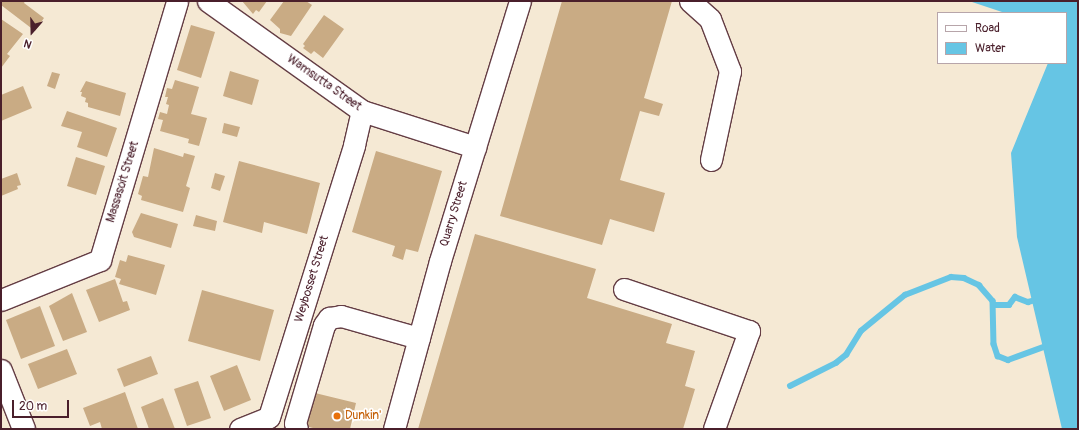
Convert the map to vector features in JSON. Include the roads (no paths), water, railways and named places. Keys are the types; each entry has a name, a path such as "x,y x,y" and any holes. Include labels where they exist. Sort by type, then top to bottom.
{"main road":[{"path":"1,370 19,426"}],"street":[{"name":"Massasoit Street","path":"1,300 100,260 177,1"},
{"name":"Wamsutta Street","path":"208,1 362,111 475,147"},
{"name":"Quarry Street","path":"394,429 475,147 520,1"},
{"path":"690,1 710,18 730,71 711,160"},
{"name":"Weybosset Street","path":"240,429 269,418 354,145 362,111"},
{"path":"624,289 749,331 714,429"},
{"path":"297,429 295,423 324,325 329,318 341,316 419,338"}],"water":[{"path":"969,1 1078,1 1078,429 1062,429 1017,237 1011,153 1048,64 1067,64 1067,12 1002,12"}],"waterway":[{"path":"790,386 836,363 846,355 861,331 905,295 951,277 964,278 979,285 993,301 994,344 998,356 1008,360 1043,347"},
{"path":"994,305 1009,305 1015,297 1028,302 1032,301"}],"place":[{"name":"Dunkin'","path":"337,416"}]}
